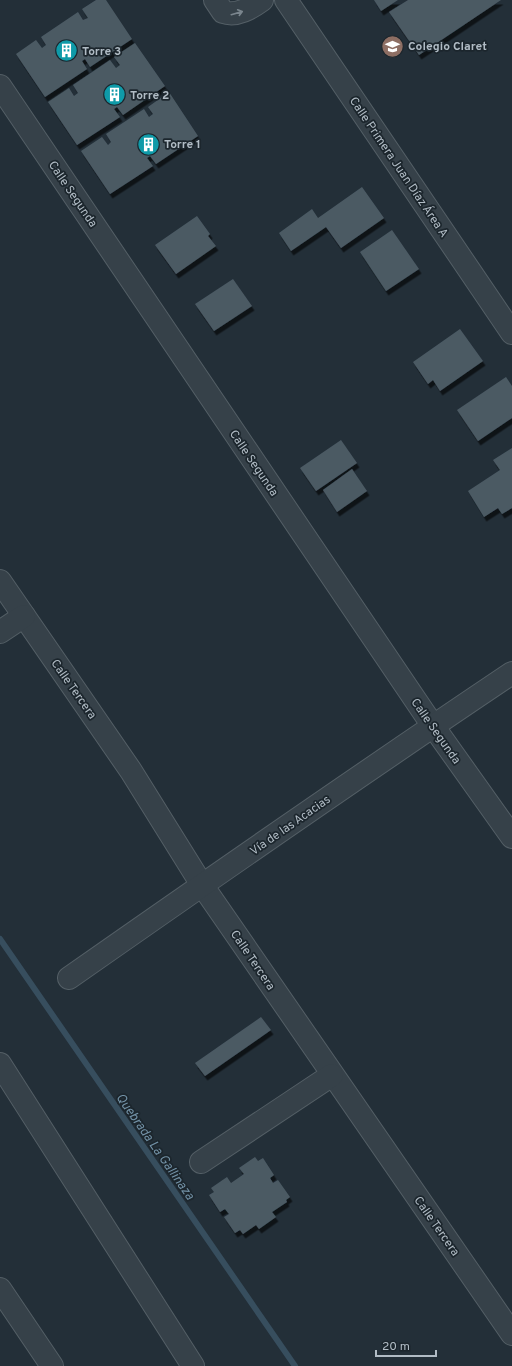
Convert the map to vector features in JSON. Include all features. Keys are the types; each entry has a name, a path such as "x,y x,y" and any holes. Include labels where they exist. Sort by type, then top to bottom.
{"street":[{"path":"215,0 223,12 229,15 237,14 262,0"},
{"name":"Calle Primera Juan Díaz Área A","path":"286,0 512,332"},
{"name":"Calle Segunda","path":"0,86 432,726 512,837"},
{"name":"Calle Tercera","path":"0,581 131,771 202,885 512,1334"},
{"path":"0,632 24,616"},
{"name":"Vía de las Acacias","path":"69,978 432,726 512,673"},
{"path":"0,1064 193,1366"},
{"path":"201,1162 332,1075"},
{"path":"0,1289 52,1366"}],"building":[{"name":"Torre 3","path":"96,0 106,0 132,39 90,67 85,59 82,61 87,69 45,97 16,54 36,40 42,48 46,45 41,37 78,12 83,20 88,18 82,9"},
{"path":"374,0 398,0 381,11"},
{"path":"408,0 501,0 419,55 389,12"},
{"name":"Torre 2","path":"135,43 165,86 123,115 117,107 114,109 120,117 77,145 48,102 69,88 74,96 78,93 73,85 110,60 116,68 120,65 114,57"},
{"name":"Torre 1","path":"169,92 198,136 156,164 150,156 147,158 153,166 110,194 81,151 102,137 108,145 111,142 106,134 144,109 149,117 153,114 148,107"},
{"path":"362,187 384,218 341,248 326,227 291,251 279,233 312,209 318,218"},
{"path":"197,216 210,234 208,236 216,246 176,274 155,245"},
{"path":"392,230 419,269 386,291 360,252"},
{"path":"233,279 252,306 214,331 195,304"},
{"path":"460,329 483,361 440,391 433,380 428,384 413,362"},
{"path":"506,377 512,386 512,418 478,441 457,410"},
{"path":"341,440 357,463 316,491 300,468"},
{"path":"512,448 512,508 502,514 498,508 484,517 468,491 500,470 493,460"},
{"path":"352,469 367,491 337,512 323,490"},
{"path":"261,1017 271,1030 205,1076 195,1063"},
{"path":"255,1157 258,1161 263,1158 274,1175 270,1178 273,1183 278,1180 290,1197 286,1200 287,1202 272,1212 276,1217 259,1229 256,1225 243,1234 240,1230 235,1233 224,1217 229,1214 225,1209 220,1212 209,1195 214,1192 211,1188 227,1177 231,1183 244,1174 239,1168"}],"waterway":[{"name":"Quebrada La Gallinaza","path":"0,939 295,1366"}],"place":[{"name":"Colegio Claret","path":"393,46"},
{"name":"Torre 3","path":"67,51"},
{"name":"Torre 2","path":"114,95"},
{"name":"Torre 1","path":"148,144"}]}
